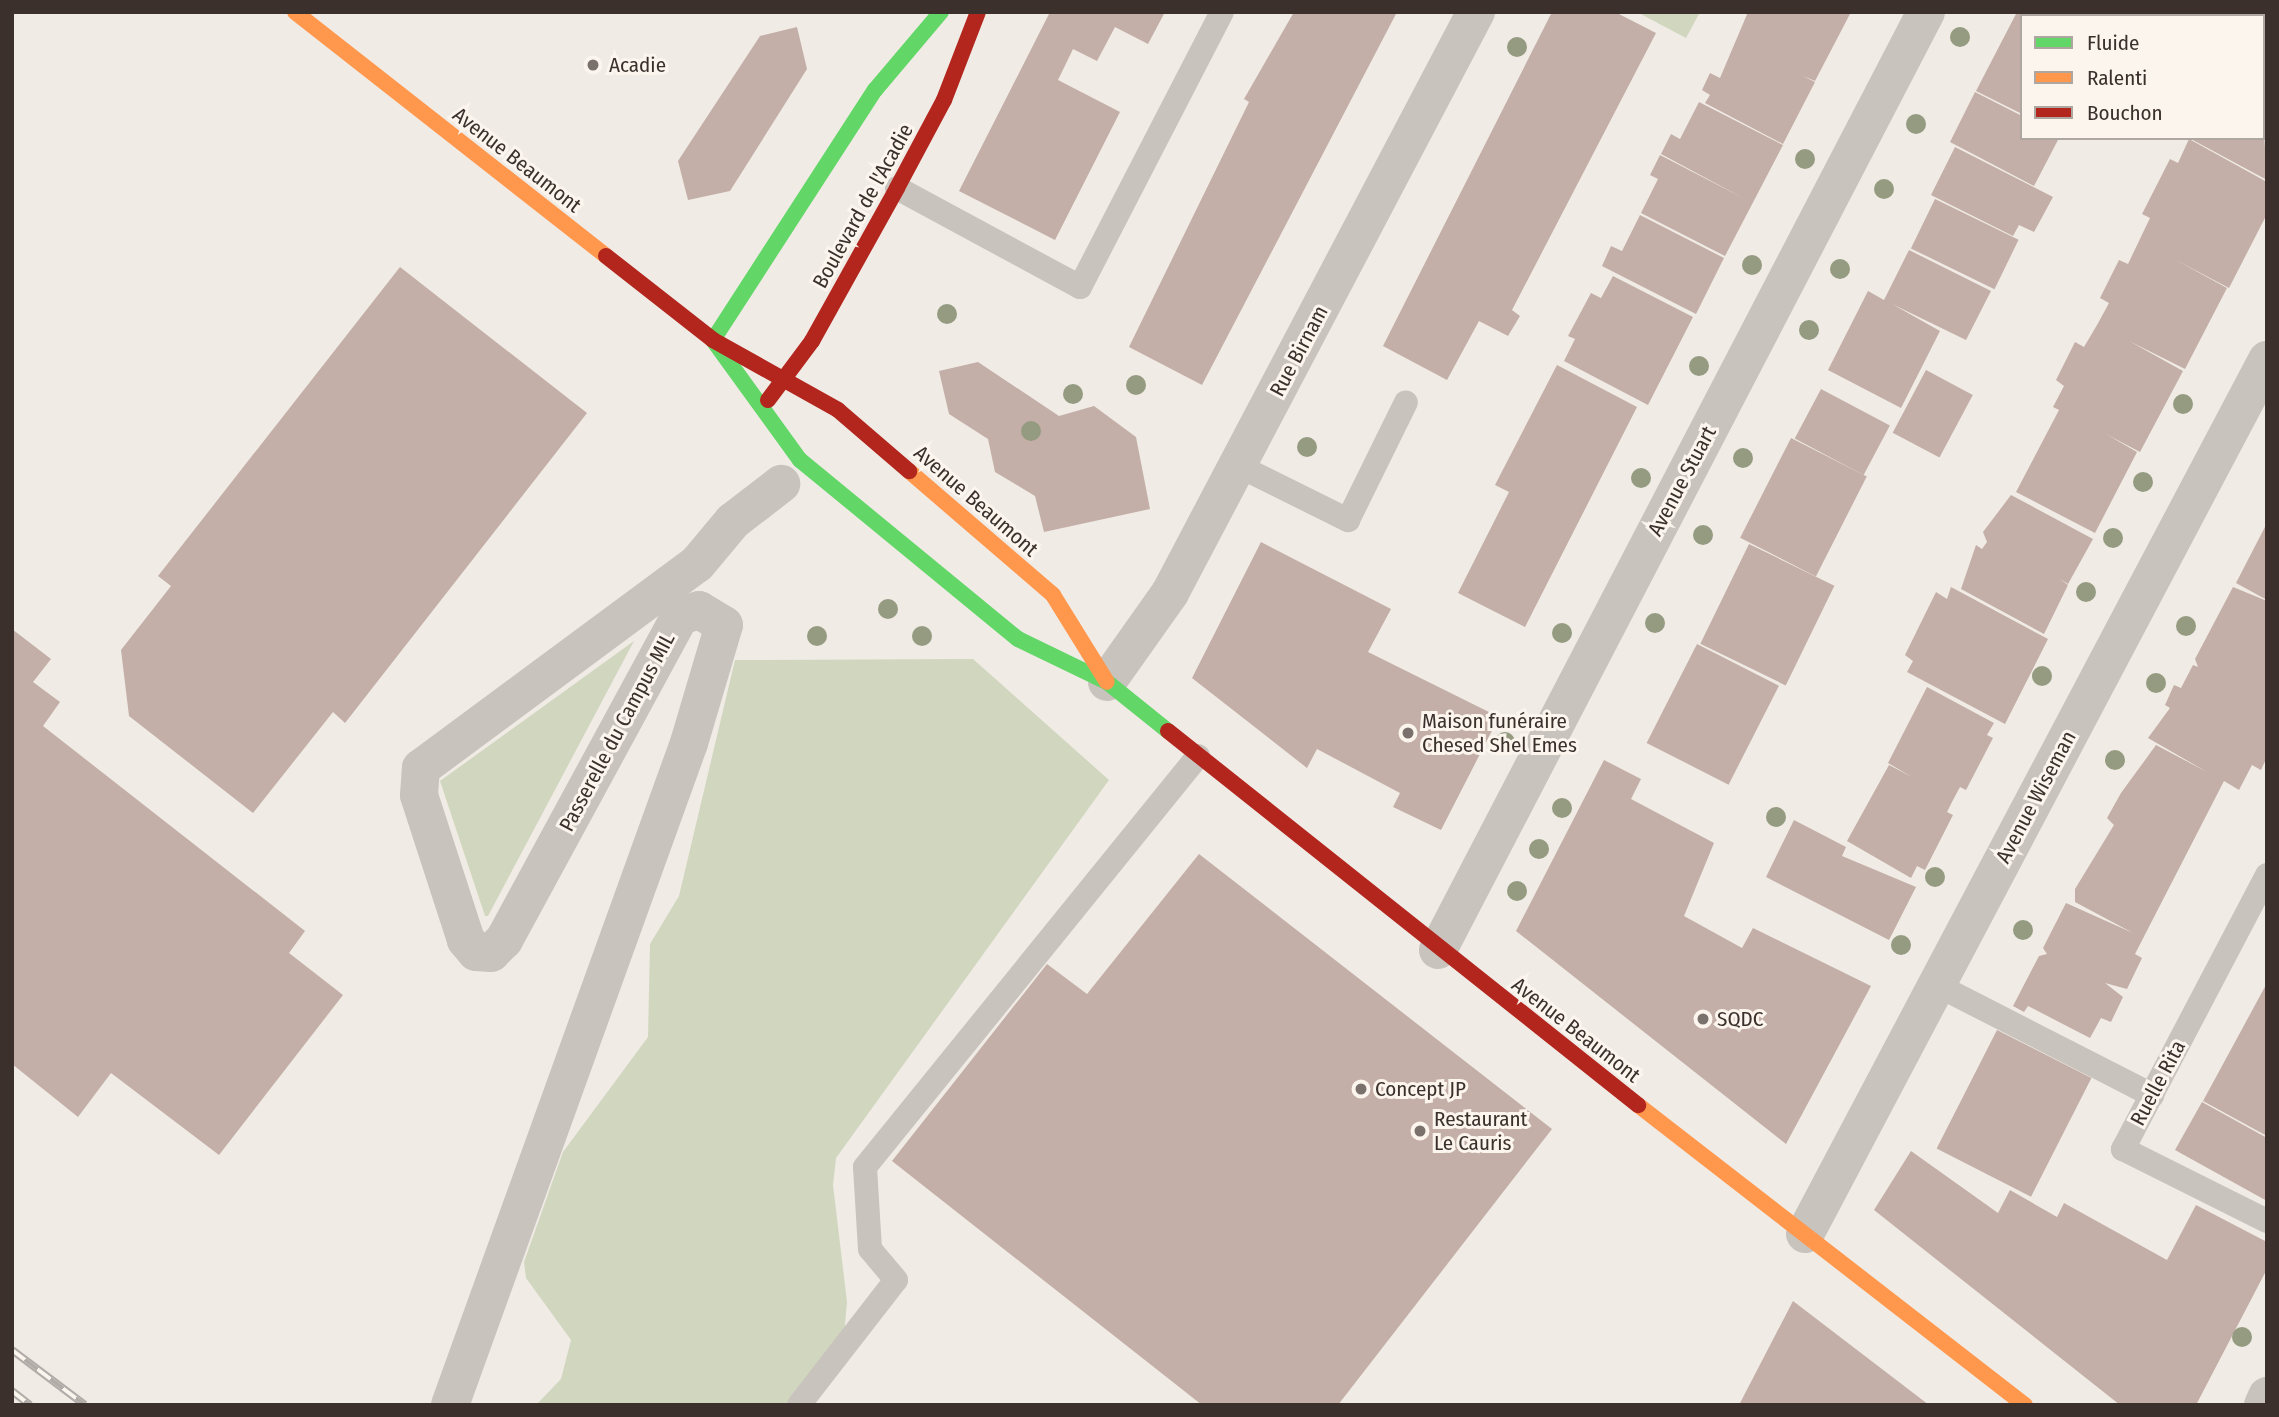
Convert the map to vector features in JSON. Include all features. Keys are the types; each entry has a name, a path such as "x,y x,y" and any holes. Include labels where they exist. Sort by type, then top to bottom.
{"street":[{"name":"Avenue Beaumont","path":"295,12 713,340 838,410 1054,595 1107,682"},
{"path":"713,340 874,90 941,12"},
{"name":"Boulevard de l'Acadie","path":"762,407 812,341 897,188 944,100 978,12"},
{"name":"Rue Birnam","path":"1107,682 1156,618 1239,466 1476,12"},
{"name":"Avenue Stuart","path":"1438,950 1926,12"},
{"name":"Avenue Beaumont","path":"713,340 800,460 1018,639 1107,682 1438,950 2025,1405"},
{"name":"Avenue Wiseman","path":"1805,1234 2267,360"},
{"name":"Passerelle du Campus MIL","path":"450,1405 725,640 721,619 699,610 680,616 497,950 483,954 470,947 417,786 425,761 697,564 733,521 781,484"},
{"path":"2263,1405 2267,1396"}],"lane":[{"path":"897,188 1080,287 1222,12"},
{"path":"1239,466 1348,520 1406,402"},
{"path":"799,1405 896,1280 870,1249 865,1167 1198,756"},
{"name":"Ruelle Rita","path":"2267,875 2123,1149 2267,1221"},
{"path":"1937,985 2152,1095"}],"green space":[{"path":"1637,12 1700,12 1686,38"},
{"path":"634,641 488,916 485,916 440,781"},
{"path":"973,659 1109,780 836,1158 833,1185 847,1302 844,1335 793,1405 536,1405 561,1379 571,1340 526,1278 524,1262 563,1152 648,1037 650,944 679,896 735,660"}],"building":[{"path":"1050,12 1165,12 1148,44 1115,27 1097,61 1073,49 1058,80 1120,112 1055,240 959,191"},
{"path":"1294,12 1397,12 1202,385 1129,347 1249,102 1244,99"},
{"path":"1552,12 1615,12 1656,33 1512,310 1520,316 1508,336 1479,321 1447,380 1383,346"},
{"path":"1748,12 1851,12 1815,81 1803,76 1815,82 1783,144 1705,103 1710,95 1702,90 1710,73 1720,78"},
{"path":"2017,12 2042,14 2020,14 2020,113 1976,91"},
{"path":"2067,12 2114,12 2113,14"},
{"path":"2247,12 2267,12 2267,115 2265,14"},
{"path":"797,27 807,69 730,191 688,200 678,161 760,36"},
{"path":"1975,92 2020,115 2020,140 2058,140 2034,186 1950,142"},
{"path":"1699,102 1783,145 1725,256 1641,213 1658,179 1650,175 1660,155 1745,199 1661,154 1671,134 1680,139"},
{"path":"2191,140 2267,182 2267,214 2229,288 2174,259 2227,288 2185,369 2129,341 2183,371 2140,452 2106,434 2137,452 2095,533 2016,492 2059,410 2053,407 2064,386 2056,380 2075,342 2084,347 2109,303 2100,298 2119,260 2128,264 2150,218 2142,214 2170,159 2178,163"},
{"path":"2193,140 2265,140 2267,180"},
{"path":"1955,147 2053,197 2034,232 2019,225 2013,236 1931,195"},
{"path":"1935,199 2019,240 1994,289 1911,248"},
{"path":"1640,215 1724,258 1696,314 1602,266 1611,246 1622,251"},
{"path":"1909,250 1991,291 1966,340 1892,304 1940,331 1901,408 1828,370 1868,291 1884,300"},
{"path":"400,267 587,413 345,723 333,712 253,813 129,716 121,650 171,586 158,576"},
{"path":"1613,276 1693,317 1648,405 1564,361 1575,339 1568,336 1591,293 1601,298"},
{"path":"978,362 1059,416 1094,406 1136,437 1150,509 1044,532 1035,496 995,472 988,439 949,414 939,371"},
{"path":"1557,365 1637,407 1525,627 1458,593 1509,492 1495,485"},
{"path":"1926,370 1973,395 1939,458 1893,433"},
{"path":"1821,389 1890,426 1864,475 1795,438"},
{"path":"1791,438 1867,477 1816,576 1740,538"},
{"path":"2011,495 2093,539 2068,584 2060,579 2068,585 2044,634 1961,589 1976,545 1982,549 1987,542 1983,532"},
{"path":"2267,523 2267,600 2236,583"},
{"path":"1261,542 1391,609 1368,652 1499,717 1441,830 1393,807 1400,793 1317,749 1307,768 1192,678"},
{"path":"1749,544 1834,586 1786,685 1700,644"},
{"path":"1951,587 2048,639 2005,724 1907,672 1913,661 1905,655 1936,592 1947,599"},
{"path":"2233,587 2267,601 2267,757 2261,770 2252,765 2239,790 2224,781 2135,954 2142,958 2127,989 2105,983 2123,997 2111,1022 2101,1018 2090,1038 2028,1006 2024,1012 2013,1006 2039,956 2047,954 2043,948 2066,903 2133,933 2075,902 2075,889 2114,825 2107,818 2121,793 2156,745 2207,772 2148,738 2170,708 2165,705 2174,685 2181,688 2193,665 2198,667 2195,659"},
{"path":"12,629 51,659 33,682 60,702 43,726 305,931 289,953 343,995 219,1155 111,1073 78,1117 12,1064"},
{"path":"1697,644 1779,686 1729,785 1647,743"},
{"path":"1927,687 1994,723 1987,735 1993,738 1966,790 1960,787 1953,800 1947,812 1953,815 1925,870 1917,866 1911,878 1847,841 1889,765 1912,777 1888,763"},
{"path":"1604,760 1641,779 1631,799 1714,843 1684,916 1742,948 1753,928 1871,986 1786,1144 1516,931"},
{"path":"1794,820 1846,847 1842,856 1916,887 1889,940 1766,877"},
{"path":"1199,854 1552,1129 1338,1405 1202,1405 892,1161 1047,964 1087,994"},
{"path":"2267,983 2267,1136 2203,1101"},
{"path":"1997,1030 2091,1078 2031,1197 1937,1149"},
{"path":"2202,1102 2267,1138 2267,1201 2175,1150"},
{"path":"1911,1151 1998,1213 2010,1190 2057,1217 2064,1203 2167,1260 2196,1205 2267,1242 2267,1269 2196,1405 2120,1405 1874,1210"},
{"path":"1793,1301 1929,1405 1739,1405"}],"railway":[{"path":"12,1350 85,1405"},
{"path":"12,1391 30,1405"}],"traffic: fast":[{"path":"713,340 875,90 941,12"},
{"path":"713,340 800,460 1018,639 1107,682 1168,731"}],"traffic: slow":[{"path":"295,12 606,256"},
{"path":"909,471 1053,595 1107,682"},
{"path":"1638,1105 2025,1405"}],"traffic: jam":[{"path":"768,400 812,341 897,188 944,100 978,12"},
{"path":"606,256 713,340 838,410 909,471"},
{"path":"1168,731 1638,1105"}],"place":[{"name":"Acadie","path":"593,65"},
{"name":"Maison funéraire Chesed Shel Emes","path":"1408,733"},
{"name":"SQDC","path":"1703,1019"},
{"name":"Concept JP","path":"1361,1089"},
{"name":"Restaurant Le Cauris","path":"1420,1131"}]}
